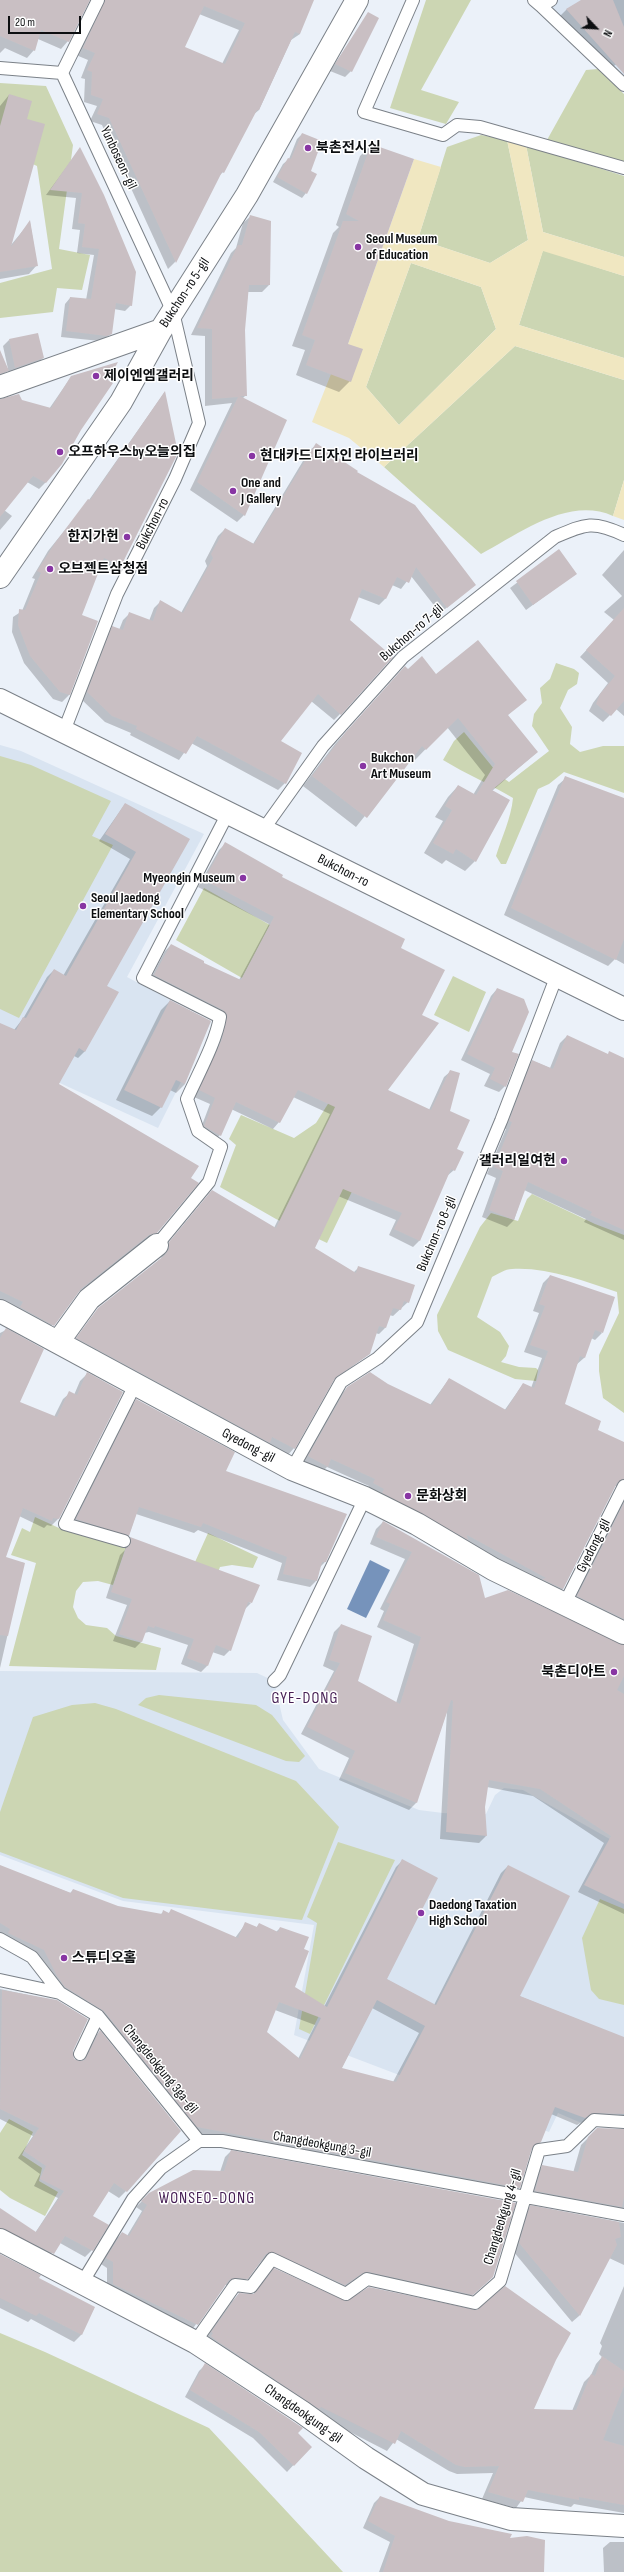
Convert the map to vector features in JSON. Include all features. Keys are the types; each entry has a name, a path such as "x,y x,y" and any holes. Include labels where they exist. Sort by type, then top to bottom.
{"street":[{"name":"Bukchon-ro 5-gil","path":"1,572 121,402 161,330 174,312 247,195 357,0"},
{"path":"0,387 161,330"},
{"name":"Bukchon-ro","path":"0,700 64,730 424,912 557,975 624,1009"},
{"path":"58,1342 89,1299 157,1245"},
{"name":"Gyedong-gil","path":"0,1311 292,1469 365,1498 564,1605 624,1633"},
{"name":"Changdeokgung-gil","path":"0,2240 195,2342 302,2412 366,2458 424,2494 511,2519 624,2526"}],"lane":[{"path":"0,68 62,73 98,0"},
{"path":"413,0 364,112 443,135 457,125 480,127 624,168"},
{"path":"542,2 624,85"},
{"name":"Yunboseon-gil","path":"62,73 174,312"},
{"name":"Bukchon-ro","path":"64,730 117,594 175,479 199,423 174,312"},
{"name":"Bukchon-ro 7-gil","path":"263,830 323,746 403,657 555,537 583,524 610,528 624,535"},
{"path":"157,1245 209,1182 221,1147 198,1131 187,1099 207,1052 217,1034 220,1017 143,978 228,813"},
{"name":"Bukchon-ro 8-gil","path":"292,1469 340,1382 378,1358 416,1322 501,1121 557,975"},
{"path":"124,1541 65,1524 135,1385"},
{"name":"Gyedong-gil","path":"564,1605 624,1486"},
{"path":"274,1681 280,1675 365,1498"},
{"name":"Changdeokgung 3ga-gil","path":"0,1938 32,1957 60,1993"},
{"name":"Changdeokgung 3ga-gil","path":"0,1980 60,1993 98,2016 199,2141"},
{"path":"80,2054 98,2016"},
{"name":"Changdeokgung 4-gil","path":"195,2342 235,2285 251,2287 272,2259 346,2294 367,2279 475,2303 500,2280 539,2150 568,2146 594,2120 624,2122"},
{"path":"82,2283 133,2199 161,2168 199,2141"},
{"name":"Changdeokgung 3-gil","path":"199,2141 222,2142 624,2215"}],"shaded area":[{"path":"536,0 624,0 624,85"},
{"name":"Seoul Jaedong Elementary School","path":"0,745 21,751 204,834 127,977 211,1022 158,1128 38,1073 0,1084"},
{"name":"Daedong Taxation High School","path":"0,1671 257,1673 274,1681 283,1720 319,1769 419,1810 443,1813 486,1814 495,1795 504,1788 523,1790 624,1847 624,2116 605,2110 586,2125 558,2113 549,2132 294,2035 314,1925 123,1901 0,1855"}],"green space":[{"path":"426,0 471,0 421,90 459,102 446,124 390,108"},
{"path":"598,69 624,94 624,163 547,140 586,70"},
{"path":"0,83 46,86 73,145 59,249 90,255 82,290 57,288 53,312 0,318 0,283 52,269 37,166 24,160 0,162"},
{"path":"481,135 507,140 528,240 490,263 418,239 447,147"},
{"path":"526,145 624,176 624,257 543,232"},
{"path":"543,250 624,276 624,358 519,325"},
{"path":"411,263 481,287 496,329 399,425 366,387"},
{"path":"515,346 624,380 624,480 613,516 596,511 579,511 561,514 528,528 481,554 384,467"},
{"path":"556,663 574,669 579,673 577,684 568,690 560,708 572,727 570,744 580,752 603,746 624,746 624,793 564,772 549,784 538,789 506,864 501,864 496,856 508,820 513,798 443,760 454,741 464,732 499,775 509,782 549,751 532,726 534,714 542,703 540,688 550,679"},
{"path":"0,756 31,765 111,801 92,836 113,845 19,1018 0,1009"},
{"path":"204,888 270,925 242,978 176,940"},
{"path":"453,976 486,992 469,1032 434,1015"},
{"path":"346,1075 394,1105 327,1243 276,1219 220,1187 236,1145 229,1139 241,1115 294,1138 316,1123"},
{"path":"532,1194 595,1224 624,1235 624,1413 603,1398 599,1371 599,1355 619,1313 617,1292 578,1279 539,1270 509,1269 492,1277 477,1317 500,1332 509,1346 506,1356 501,1362 519,1367 536,1368 538,1370 536,1381 515,1379 448,1350 438,1331 437,1315 480,1227 491,1213 518,1221 527,1199"},
{"path":"35,1517 59,1528 126,1547 113,1585 98,1581 83,1582 76,1591 73,1607 78,1618 86,1625 107,1628 116,1636 161,1648 156,1670 9,1666 36,1563 11,1555 22,1528 30,1532"},
{"path":"208,1533 258,1557 253,1568 232,1565 220,1567 200,1619 191,1571"},
{"path":"159,1695 256,1705 272,1715 305,1756 299,1762 286,1761 138,1705 146,1698"},
{"path":"95,1703 116,1709 296,1781 339,1827 302,1920 123,1898 0,1852 0,1812 33,1717 72,1705"},
{"path":"338,1842 395,1860 310,2034 299,2029 317,1923 307,1917"},
{"path":"600,1899 624,1909 624,2005 599,1999 591,1990 582,1938"},
{"path":"9,2119 33,2132 22,2155 42,2168 39,2181 58,2192 45,2216 10,2198 0,2190 0,2133"},
{"path":"0,2333 45,2352 209,2428 343,2572 0,2572"}],"sand":[{"path":"507,140 526,145 543,232 624,257 624,276 543,251 519,325 624,358 624,380 515,346 384,467 349,438 312,422 331,374 348,344 414,159 441,167 418,239 490,263 528,240","holes":["411,263 481,287 496,329 399,425 366,387"]},
{"path":"624,480 624,520 613,516"}],"water":[{"path":"370,1560 390,1570 366,1618 347,1609"}],"building":[{"path":"0,0 90,0 69,42 41,30 35,51 0,36"},
{"path":"105,0 314,0 300,34 295,32 259,110 257,110 224,173 222,172 176,263 109,118 97,114 103,99 91,95 92,72 87,70 95,53 83,48","holes":["204,6 245,23 225,64 185,47"]},
{"path":"581,0 613,0 624,27 624,74 566,9"},
{"path":"368,12 379,18 352,72 335,64"},
{"path":"9,94 32,101 27,119 45,124 11,247 30,220 38,266 0,272 0,126"},
{"path":"302,133 322,141 311,171 317,174 307,194 277,177 288,158 291,159"},
{"name":"Seoul Museum of Education","path":"371,144 414,159 348,344 363,349 351,382 306,365 315,340 302,335 343,221 359,221 346,214"},
{"path":"80,147 104,195 136,272 132,306 116,303 112,334 107,336 66,331 70,297 91,299 99,249 82,247 85,224 78,223 82,193 50,190"},
{"path":"250,215 271,221 270,285 249,285 245,330 247,396 240,396 287,420 245,516 197,482 238,397 212,399 212,329 197,328 238,245 242,245"},
{"path":"38,333 44,358 15,368 9,339"},
{"path":"0,350 9,371 0,374"},
{"path":"118,362 108,380 113,383 81,430 62,464 46,483 33,476 0,517 0,399 19,394 22,400 51,408 71,376"},
{"path":"165,391 178,453 121,566 104,558 82,615 98,621 70,695 60,692 30,656 18,625 19,609 25,610 41,573 37,571 55,543 88,499 90,500"},
{"path":"316,443 358,471 357,472 415,505 476,585 447,608 416,567 409,583 397,577 386,599 362,589 350,620 393,657 341,715 318,694 281,741 302,753 286,784 197,736 186,754 136,729 137,726 112,716 87,692 112,626 123,630 129,612 153,621 160,600 183,613 213,558 211,554 225,528 254,544"},
{"path":"559,549 577,574 533,605 516,581"},
{"path":"624,608 624,701 611,716 596,704 600,694 615,676 586,650"},
{"path":"478,640 527,700 508,715 538,752 492,790 510,800 476,862 456,849 453,854 433,843 452,810 445,806 458,785 476,795 495,764 458,718 426,750 422,746 367,818 312,776 345,733 405,666 408,669 422,656 436,674"},
{"path":"565,776 624,798 624,939 616,960 511,908"},
{"path":"125,803 190,839 107,986 119,992 85,1052 79,1048 59,1084 199,1166 191,1178 199,1183 157,1233 149,1235 81,1289 54,1326 20,1307 23,1302 0,1291 0,1023 16,1030 23,1017 26,1018 54,969 66,976 136,852 105,834"},
{"path":"225,842 283,875 282,877 405,939 401,948 445,970 422,1015 439,1023 388,1090 431,1110 450,1070 460,1073 450,1111 470,1120 457,1149 464,1152 455,1171 451,1169 420,1241 394,1229 402,1213 343,1189 315,1248 356,1273 358,1266 415,1285 409,1303 404,1301 401,1310 393,1308 386,1328 379,1326 370,1354 335,1378 295,1449 272,1437 270,1443 76,1338 98,1308 165,1255 169,1249 169,1242 212,1190 276,1228 335,1107 298,1090 280,1123 236,1102 221,1136 204,1126 215,1098 199,1090 222,1039 227,1015 223,1010 154,975 171,944 204,961 204,963 241,980 274,917 204,880"},
{"path":"497,988 524,999 529,1012 512,1052 519,1054 506,1087 490,1079 495,1068 467,1054"},
{"path":"170,1000 211,1021 185,1084 176,1080 162,1108 124,1090"},
{"path":"567,1035 608,1054 609,1051 624,1058 624,1230 590,1215 592,1212 528,1182 514,1220 489,1210 503,1171 494,1167 512,1122 509,1121 532,1060 553,1069"},
{"path":"550,1275 615,1297 603,1333 595,1330 585,1358 580,1356 565,1404 601,1421 598,1430 624,1442 624,1479 617,1483 563,1589 542,1579 546,1578 467,1535 468,1540 382,1493 384,1489 373,1483 375,1479 331,1459 328,1467 308,1456 347,1387 370,1372 388,1384 432,1405 449,1378 506,1410 523,1383 534,1388 548,1351 530,1345 545,1306 539,1304"},
{"path":"6,1328 44,1349 20,1402 57,1417 69,1391 77,1395 87,1372 123,1392 59,1519 53,1518 52,1521 23,1508 6,1557 25,1563 8,1636 0,1635 0,1338"},
{"path":"136,1399 235,1452 226,1471 347,1514 326,1562 322,1562 317,1581 283,1574 287,1557 203,1523 201,1527 139,1507 129,1536 76,1519"},
{"path":"624,1503 624,1619 577,1596"},
{"path":"383,1521 479,1575 485,1598 508,1590 624,1645 624,1676 617,1690 624,1694 624,1904 584,1885 611,1836 540,1789 489,1780 485,1807 487,1836 446,1832 453,1701 451,1700 417,1803 345,1773 355,1751 307,1727 340,1663 329,1660 341,1624 372,1636 358,1681 400,1704 421,1637 383,1620 390,1604 386,1602 412,1552 376,1537"},
{"path":"130,1537 260,1585 252,1603 248,1602 231,1651 216,1645 208,1666 187,1658 194,1639 155,1626 154,1628 148,1626 142,1642 119,1634 132,1599 111,1592 126,1548 131,1543"},
{"path":"402,1859 438,1878 387,1979 436,2005 508,1865 570,1896 520,1996 624,2037 624,2114 594,2113 585,2118 555,2107 541,2142 532,2148 520,2188 197,2127 104,2011 65,1987 57,1976 44,1950 8,1933 10,1929 0,1923 0,1865 71,1893 73,1889 118,1906 162,1914 163,1910 169,1913 171,1909 238,1938 245,1922 257,1927 259,1923 278,1932 280,1927 309,1937 304,1949 309,1951 295,1987 327,2007","holes":["377,2000 425,2026 396,2082 342,2068","279,2002 321,2018 300,2059 267,2032"]},
{"path":"2,1990 57,2000 88,2019 73,2051 74,2059 80,2061 85,2060 100,2030 181,2131 127,2192 114,2183 93,2216 109,2225 93,2251 65,2236 54,2254 0,2228 0,2208 36,2232 64,2191 40,2179 46,2166 24,2151 39,2128 0,2109"},
{"path":"597,2128 624,2129 624,2197 622,2207 535,2191 542,2165 578,2172 588,2137"},
{"path":"231,2150 516,2203 493,2277 473,2295 368,2272 363,2273 345,2285 272,2252 266,2254 248,2279 236,2278 229,2280 198,2325 113,2284 113,2262 106,2258 122,2232 129,2236 147,2205 141,2201 149,2193 193,2170 224,2171"},
{"path":"530,2205 619,2222 621,2237 615,2239 617,2245 580,2316 519,2243"},
{"path":"0,2254 41,2275 39,2278 95,2307 82,2335 39,2313 36,2316 0,2298"},
{"path":"274,2268 346,2301 369,2287 477,2310 505,2286 571,2333 556,2360 534,2409 576,2410 591,2374 595,2376 602,2356 624,2371 624,2386 603,2440 624,2446 624,2505 579,2497 579,2500 528,2490 523,2502 488,2492 499,2466 465,2467 456,2465 401,2431 395,2444 321,2407 319,2409 211,2336 213,2333 211,2332 239,2293 254,2294"},
{"path":"205,2363 303,2428 298,2433 312,2447 294,2466 259,2432 190,2390"},
{"path":"380,2496 449,2521 512,2534 510,2538 527,2536 545,2540 544,2572 383,2572 395,2536 368,2521"}],"place":[{"name":"북촌전시실","path":"308,148"},
{"name":"Seoul Museum of Education","path":"358,247"},
{"name":"제이엔엠갤러리","path":"96,376"},
{"name":"오프하우스by오늘의집","path":"60,452"},
{"name":"현대카드 디자인 라이브러리","path":"252,456"},
{"name":"One and J Gallery","path":"233,491"},
{"name":"한지가헌","path":"127,537"},
{"name":"오브젝트삼청점","path":"50,569"},
{"name":"Bukchon Art Museum","path":"363,766"},
{"name":"Myeongin Museum","path":"243,878"},
{"name":"Seoul Jaedong Elementary School","path":"83,906"},
{"name":"갤러리일여헌","path":"564,1161"},
{"name":"문화상회","path":"408,1496"},
{"name":"북촌디아트","path":"614,1672"},
{"name":"Daedong Taxation High School","path":"421,1913"},
{"name":"스튜디오홈","path":"64,1958"}],"district":[{"name":"GYE-DONG","path":"305,1699"},
{"name":"WONSEO-DONG","path":"207,2199"}]}
